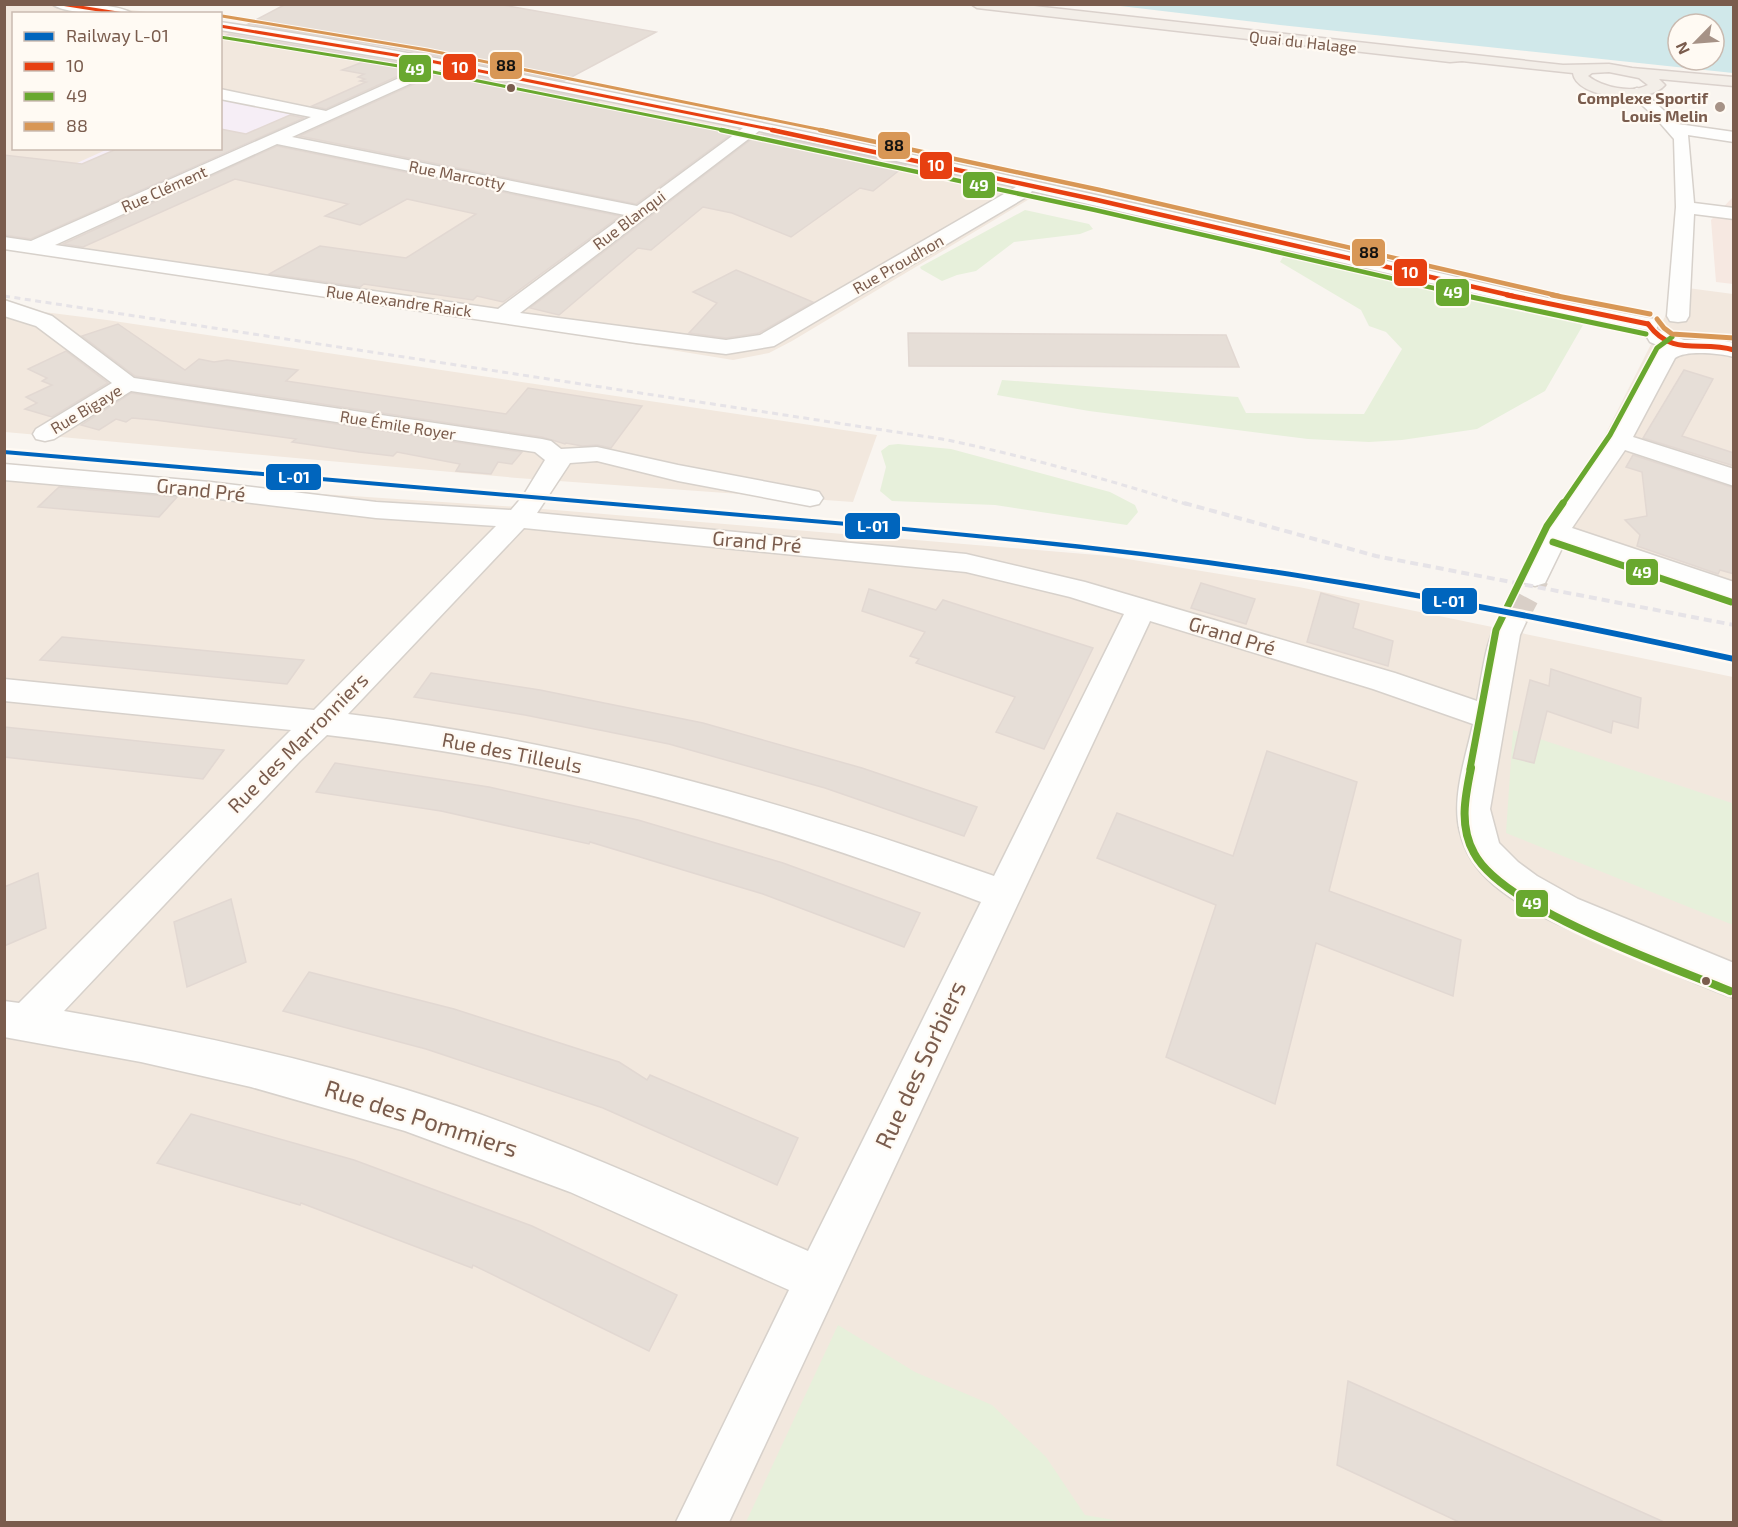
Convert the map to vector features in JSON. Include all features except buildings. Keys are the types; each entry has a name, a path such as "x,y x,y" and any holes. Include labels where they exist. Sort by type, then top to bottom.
{"main road":[{"name":"Quai du Halage","path":"977,4 1450,57 1587,76 1609,68 1734,82"},
{"name":"Quai du Halage","path":"1634,72 1656,82 1656,88"},
{"name":"Quai du Halage","path":"1587,76 1604,89 1638,93 1656,88 1734,88"}],"street":[{"path":"58,4 113,12"},
{"path":"222,26 443,64 757,125 1028,184 1565,308 1648,324"},
{"name":"Rue Clément","path":"32,248 443,64"},
{"path":"1638,93 1682,138 1685,207 1678,316"},
{"path":"222,94 328,116"},
{"name":"Rue Blanqui","path":"502,316 757,125"},
{"path":"1674,128 1734,137"},
{"name":"Rue Marcotty","path":"275,139 639,212"},
{"name":"Rue Proudhon","path":"766,341 1023,192 1028,184"},
{"path":"1685,207 1734,214"},
{"path":"4,243 32,248"},
{"path":"4,264 32,248"},
{"name":"Rue Alexandre Raick","path":"32,248 726,347 766,341"},
{"name":"Rue Émile Royer","path":"4,306 8,310 44,321 128,384 542,446 556,457"},
{"path":"1648,324 1653,319 1663,316 1691,319 1712,328 1726,347"},
{"path":"1648,324 1659,338 1678,345 1706,348 1726,347"},
{"path":"1535,577 1556,532 1619,440 1666,354 1678,345"},
{"name":"Rue Bigaye","path":"45,434 128,384"},
{"path":"1619,440 1734,478"},
{"path":"556,457 582,453 597,454 678,473 810,498"},
{"name":"Rue des Marronniers","path":"16,1020 320,723 518,519 533,501 558,462 556,457"},
{"name":"Grand Pré","path":"4,472 210,490 376,510 518,519 949,560 1029,576 1384,681 1489,717"},
{"path":"1556,532 1734,592"},
{"name":"Rue des Sorbiers","path":"702,1522 1141,609"},
{"path":"1511,622 1505,635 1473,809 1477,832 1485,852 1505,873 1565,910 1734,981"},
{"name":"Rue des Tilleuls","path":"4,690 365,726 491,747 642,780 796,823 1004,895"},
{"name":"Rue des Pommiers","path":"16,1020 250,1067 405,1110 577,1173 820,1280"}],"shaded area":[{"path":"84,4 147,12 12,12 12,150 222,150 222,22 276,29 418,55 1030,180 1041,192 792,341 769,353 733,360 5,242 4,5"},
{"path":"222,99 307,118 139,193 57,172 106,150 222,150"},
{"path":"1733,197 1733,284 1716,282 1711,220"},
{"path":"1680,287 1733,294 1733,583 1556,532"},
{"path":"4,307 107,320 877,435 853,502 517,478 5,432"},
{"path":"4,473 519,507 1109,556 1299,587 1733,677 1733,1522 5,1522"}],"green space":[{"path":"1025,210 1089,224 1093,229 1080,234 1014,242 976,271 942,281 921,269 920,267"},
{"path":"1286,252 1545,313 1583,325 1545,391 1477,429 1402,440 1369,442 1308,439 1089,411 997,395 1002,380 1238,397 1246,413 1364,414 1402,349 1386,332 1369,326 1361,310 1280,262"},
{"path":"889,445 951,449 1110,492 1135,505 1138,512 1127,525 995,505 892,501 880,491 886,467 881,451"},
{"path":"1513,730 1732,803 1733,925 1506,833"},
{"path":"838,1325 915,1372 992,1405 1046,1457 1085,1515 1125,1522 746,1522"}],"water":[{"path":"1112,5 1733,5 1733,73 1724,72 1726,72 1726,12 1666,12 1666,66"}],"tunnel":[{"path":"1511,622 1535,577"}],"railway":[{"path":"4,296 942,439 1067,469 1189,505"},
{"path":"1184,503 1376,556 1734,625"}],"rail line":[{"name":"L-01","path":"4,452 827,522 1097,549 1308,577 1379,589 1521,615 1734,659"}],"transit line":[{"name":"10","path":"61,4 111,12"},
{"name":"88","path":"222,16 427,50 748,114 1100,190 1567,298 1650,314"},
{"name":"10","path":"222,26 425,60 746,124 1097,200 1565,308 1648,324"},
{"name":"49","path":"222,37 423,70 743,134 1095,210 1563,318 1646,334"},
{"name":"88","path":"1657,319 1672,334 1734,338"},
{"name":"10","path":"1648,324 1656,336 1677,346 1712,346 1734,350"},
{"name":"49","path":"1672,337 1657,348 1610,435 1547,526 1496,630 1463,810 1474,854 1491,875 1508,890 1566,922 1730,991"},
{"name":"49","path":"1553,542 1731,602"}],"place":[{"name":"Complexe Sportif Louis Melin","path":"1720,107"}]}
